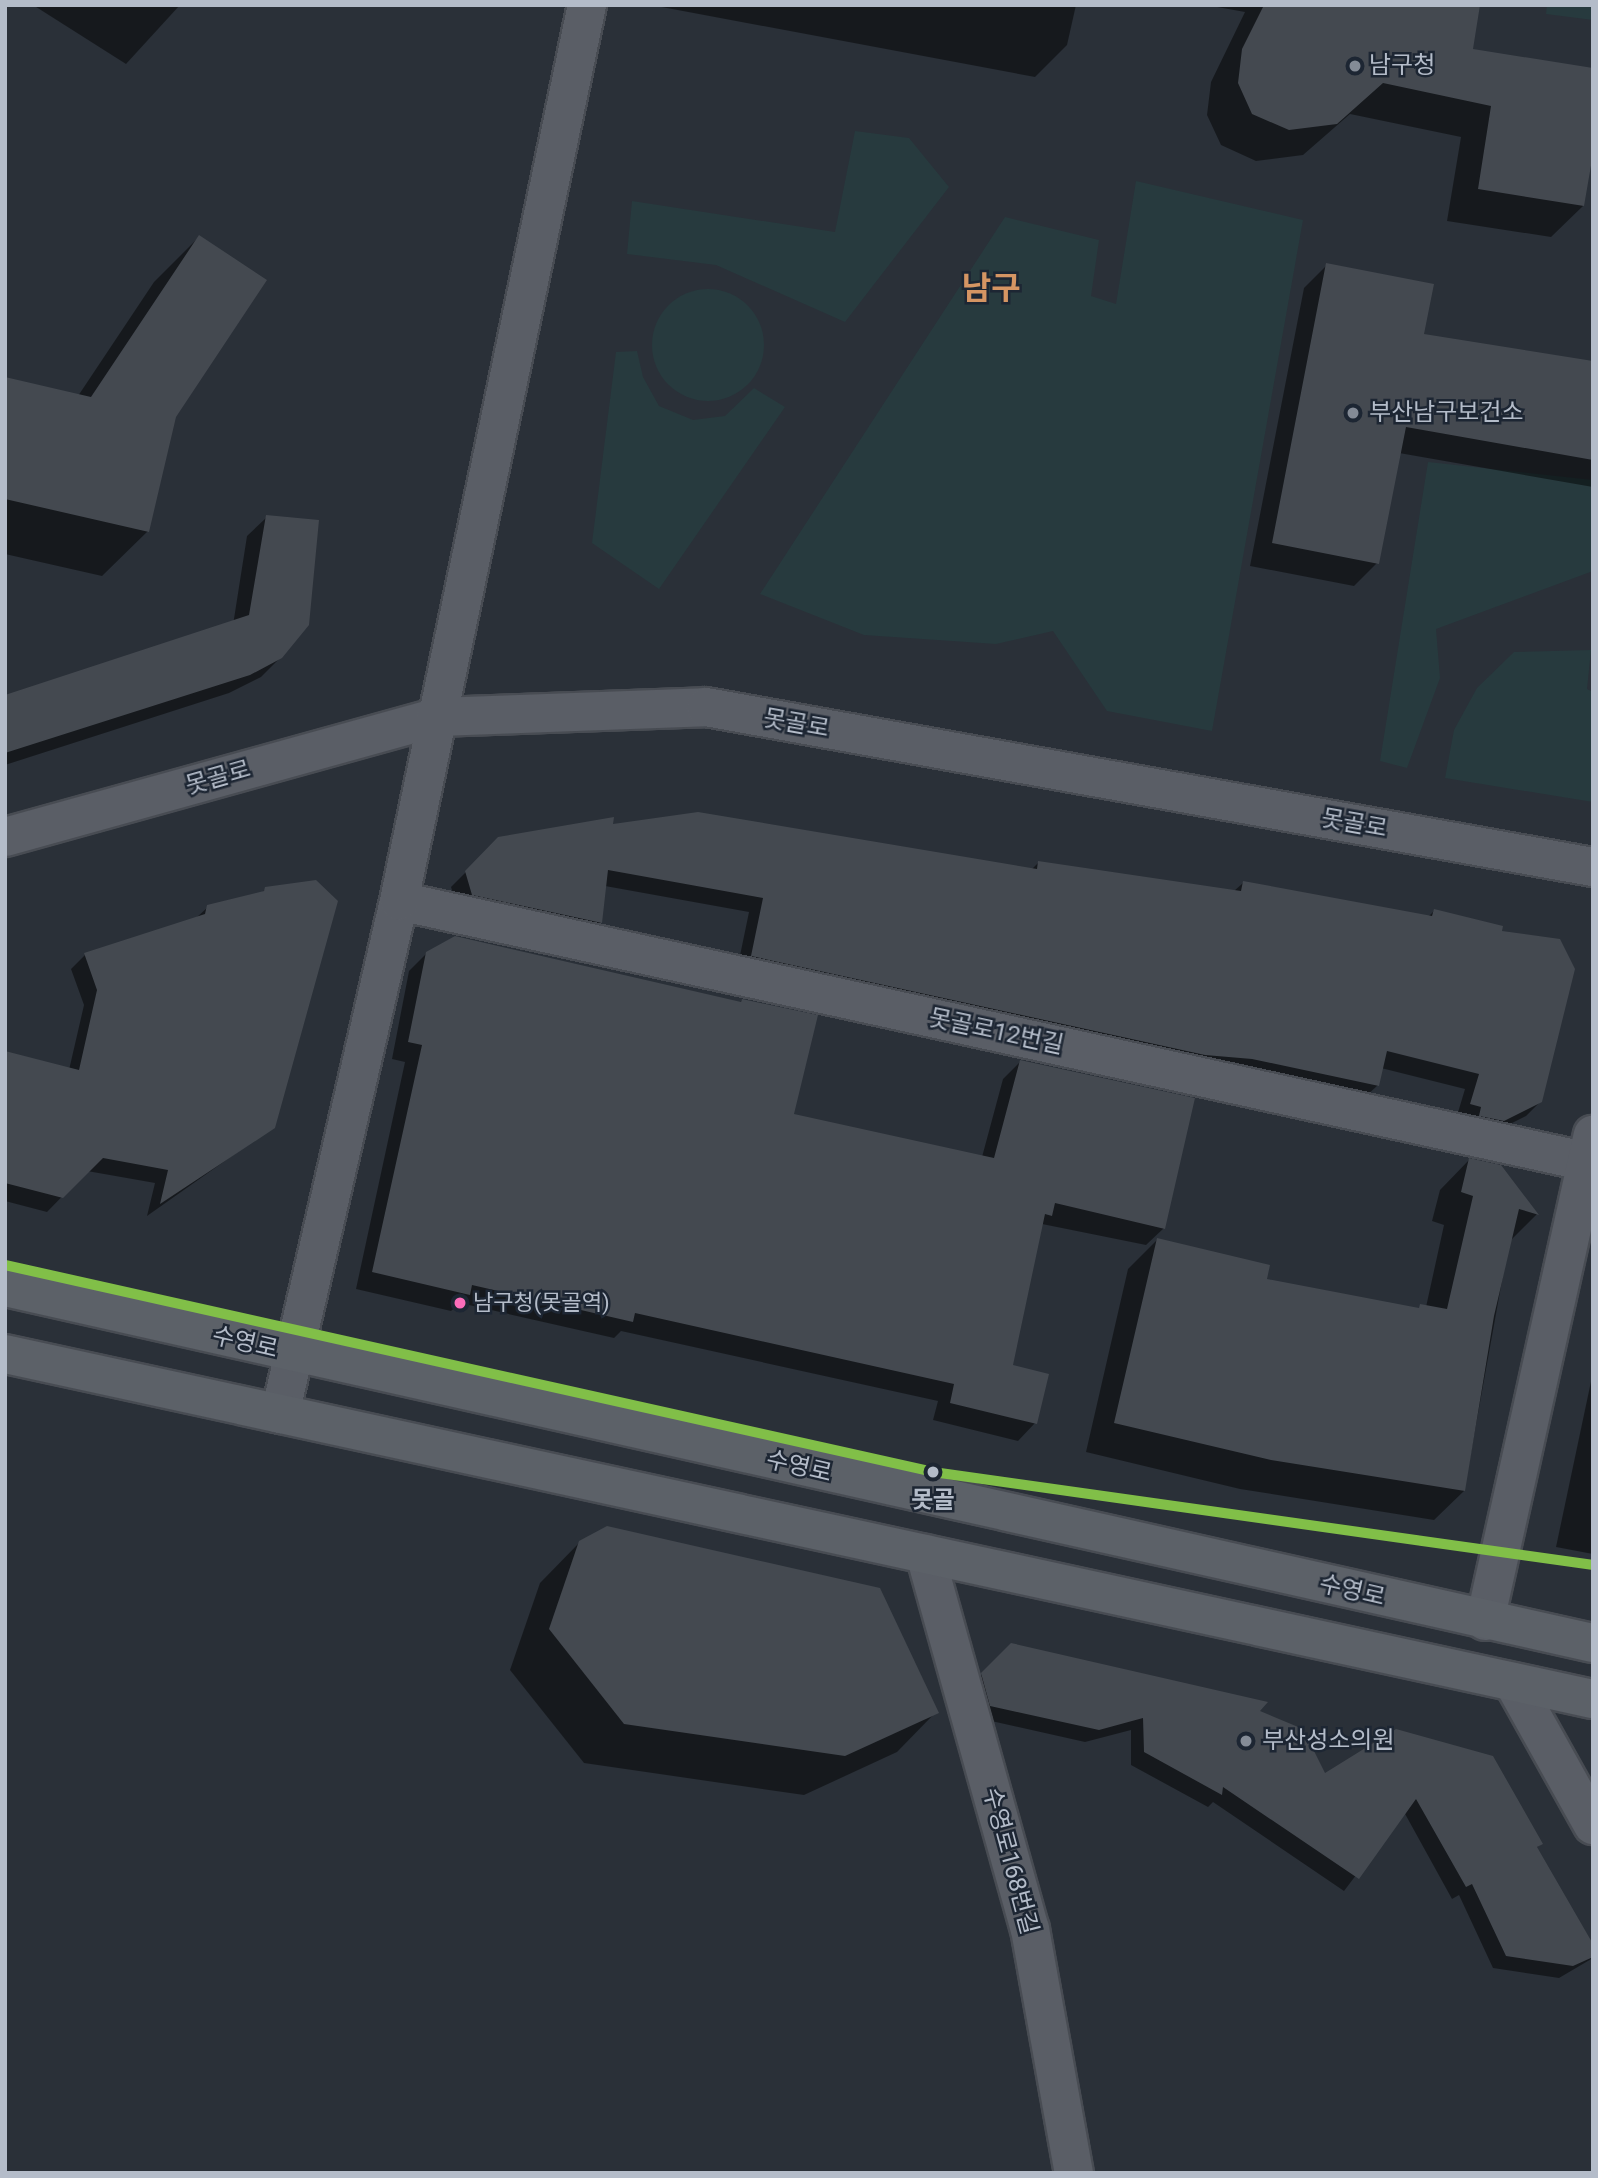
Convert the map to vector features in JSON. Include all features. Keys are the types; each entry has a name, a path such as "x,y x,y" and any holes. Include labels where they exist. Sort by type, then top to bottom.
{"main road":[{"name":"수영로","path":"5,1287 294,1354 1593,1643"},
{"path":"5,1354 1593,1699"}],"street":[{"path":"280,1414 398,901 587,5"},
{"name":"못골로","path":"5,837 437,717 706,707 1593,867"},
{"name":"못골로12번길","path":"398,901 1591,1153"},
{"path":"1485,1621 1591,1153"},
{"name":"수영로168번길","path":"925,1554 1030,1929 1074,2173"},
{"path":"1513,1682 1593,1825"}],"green space":[{"path":"1547,5 1593,5 1593,20 1546,14"},
{"path":"855,131 909,138 949,187 845,322 716,265 627,254 632,201 835,232"},
{"path":"1136,181 1303,220 1212,731 1107,711 1053,631 996,644 864,635 760,594 1005,217 1099,240 1091,296 1116,304"},
{"path":"708,289 729,294 747,306 759,324 764,345 759,366 747,384 729,396 708,401 687,396 669,384 657,366 652,345 657,324 669,306 687,294"},
{"path":"637,351 643,377 659,406 693,420 725,416 754,388 785,407 659,589 592,543 616,352"},
{"path":"1428,462 1593,480 1593,571 1436,629 1440,678 1407,768 1380,761"},
{"path":"1591,650 1587,689 1593,692 1593,802 1445,778 1454,730 1477,688 1514,652"}],"building":[{"path":"1264,5 1480,5 1473,49 1593,68 1593,154 1584,206 1478,189 1491,106 1383,83 1337,124 1289,130 1252,114 1238,83 1242,49"},
{"path":"199,235 267,280 176,417 149,532 5,499 5,377 91,397"},
{"name":"부산남구보건소","path":"1326,263 1434,284 1424,334 1593,361 1593,460 1406,427 1379,564 1272,543"},
{"path":"266,515 319,520 309,625 282,658 250,675 5,753 5,695 249,615"},
{"path":"698,812 1037,869 1038,861 1241,891 1243,881 1432,916 1434,909 1503,926 1502,931 1560,939 1575,969 1542,1102 1504,1121 1479,1116 1481,1107 1470,1104 1479,1074 1387,1051 1379,1086 1252,1059 1205,1055 751,956 763,898 608,870 602,923 472,895 465,871 498,837 614,817 613,824"},
{"path":"316,880 338,901 275,1128 160,1204 168,1170 103,1158 63,1198 5,1183 5,1051 79,1070 97,990 84,953 205,914 207,905 264,891 265,887"},
{"path":"455,936 741,1002 742,999 818,1015 794,1114 994,1158 1020,1060 1195,1098 1165,1229 1055,1203 1052,1216 1045,1214 1013,1365 1049,1374 1037,1424 950,1403 954,1384 635,1313 633,1322 472,1285 470,1295 372,1272 422,1045 408,1042 426,952"},
{"path":"1469,1158 1501,1165 1539,1215 1519,1209 1494,1316 1465,1491 1271,1460 1114,1423 1157,1238 1270,1265 1267,1279 1419,1308 1420,1304 1447,1309 1473,1196 1461,1192"},
{"path":"607,1526 880,1588 939,1713 845,1756 624,1724 549,1629 579,1541"},
{"path":"1011,1643 1268,1702 1260,1711 1303,1729 1325,1773 1396,1729 1493,1756 1543,1844 1537,1847 1593,1944 1593,1957 1573,1966 1506,1956 1472,1884 1466,1887 1416,1799 1359,1879 1223,1787 1222,1795 1144,1752 1143,1718 1099,1730 990,1706 981,1673"}],"transit line":[{"path":"5,1265 933,1472 1593,1565"}],"place":[{"name":"남구청","path":"1355,66"},
{"name":"부산남구보건소","path":"1353,413"},
{"name":"남구청(못골역)","path":"460,1303"},
{"name":"못골","path":"933,1472"},
{"name":"부산성소의원","path":"1246,1741"}],"district":[{"name":"남구","path":"991,288"}]}
